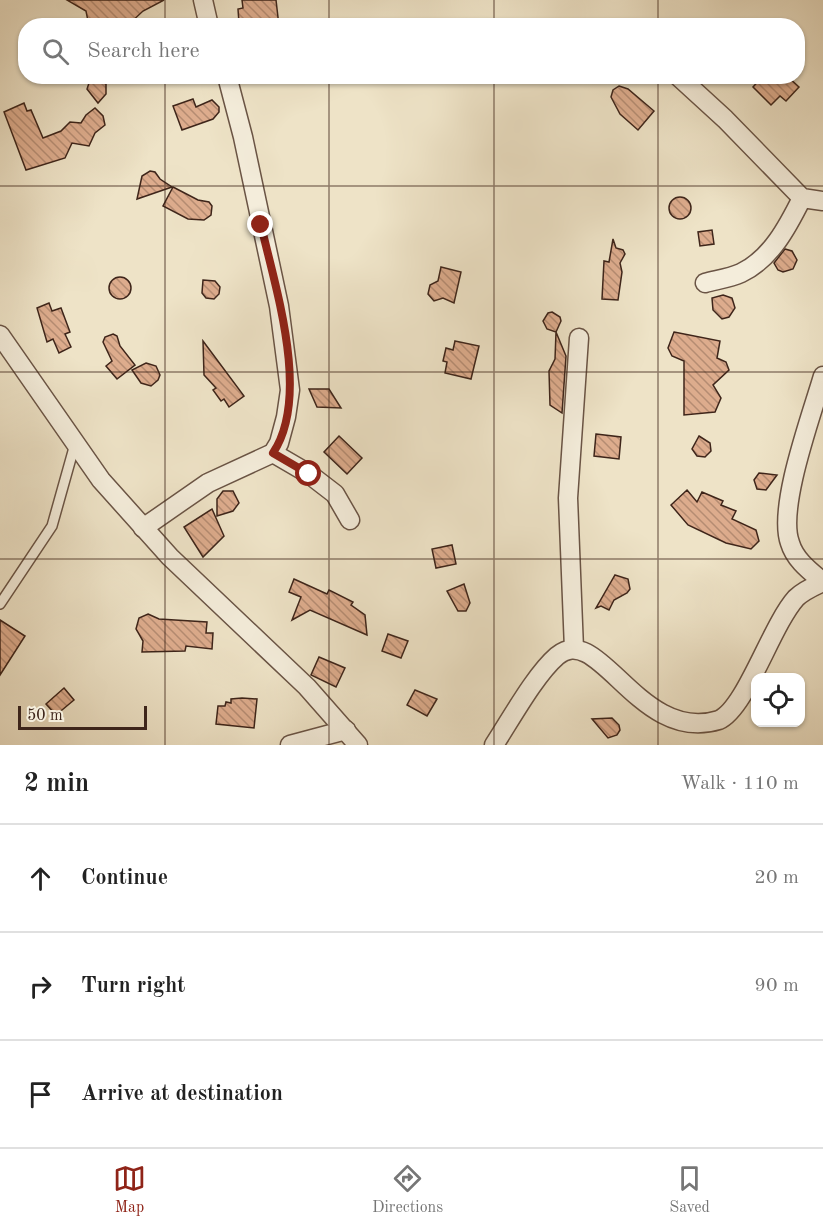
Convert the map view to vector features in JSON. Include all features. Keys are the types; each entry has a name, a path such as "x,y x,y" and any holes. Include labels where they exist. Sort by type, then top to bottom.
{"street":[{"path":"203,0 207,18"},
{"path":"143,528 208,483 273,453 279,443 290,390 279,306 243,137 229,84"},
{"path":"687,84 725,119 802,198 823,201"},
{"path":"705,283 741,273 758,262 790,224 802,198"},
{"path":"0,335 101,480 143,528 221,607 300,680 352,738"},
{"path":"574,649 568,498 579,338"},
{"path":"494,745 543,671 558,655 574,649 584,651 595,658 641,704 673,722 696,727 721,719 731,712 797,597 823,582 801,563 790,546 786,531 795,474 823,376"},
{"path":"273,453 309,474 335,494 351,520"},
{"path":"290,745 352,738"}],"lane":[{"path":"0,604 52,526 75,444"}],"building":[{"path":"67,0 164,0 143,11 136,18 87,18 86,11"},
{"path":"242,0 276,0 278,18 239,18 238,9 243,8"},
{"path":"89,84 106,84 106,94 98,103 87,89"},
{"path":"756,84 796,84 799,87 786,101 780,96 771,105 753,87"},
{"path":"619,86 628,89 654,111 638,130 620,114 611,97 613,90"},
{"path":"193,99 196,107 212,100 219,107 219,112 213,119 182,130 173,106"},
{"path":"24,103 27,111 31,110 43,138 61,131 70,122 81,123 86,115 95,108 103,116 105,125 95,133 89,146 72,143 65,158 26,170 4,112"},
{"path":"150,171 155,172 160,179 172,187 137,199 142,176"},
{"path":"173,187 198,200 209,202 212,206 211,215 204,220 188,219 163,206"},
{"path":"680,197 688,200 691,208 688,216 680,219 672,216 669,208 672,200"},
{"path":"712,230 714,244 700,246 698,232"},
{"path":"613,239 616,248 623,250 625,254 620,263 622,272 618,300 602,299 604,261 609,262"},
{"path":"785,249 792,251 797,260 793,269 783,272 778,270 774,263"},
{"path":"441,267 461,272 454,303 443,298 434,301 428,294 430,285 438,281"},
{"path":"120,277 128,280 131,288 128,296 120,299 112,296 109,288 112,280"},
{"path":"203,280 215,281 220,287 219,294 214,299 206,298 202,293"},
{"path":"723,295 732,298 735,308 729,317 722,319 713,310 712,298"},
{"path":"49,303 52,311 61,308 70,332 65,334 71,347 59,353 53,339 47,342 37,308"},
{"path":"552,312 560,317 561,321 556,332 547,329 543,321 548,313"},
{"path":"556,332 566,356 562,413 550,405 549,371 555,359"},
{"path":"674,332 720,341 717,358 726,362 729,370 713,385 721,398 715,412 684,415 684,361 672,356 668,348"},
{"path":"113,334 117,336 120,346 135,365 117,379 106,366 112,361 103,342 105,337"},
{"path":"203,341 244,396 229,407 224,399 221,401 213,390 216,388 204,375"},
{"path":"455,341 479,346 471,379 445,373 447,362 443,361 446,348 453,350"},
{"path":"146,363 156,366 160,375 151,386 141,383 132,370"},
{"path":"309,389 329,389 341,408 317,407"},
{"path":"596,434 621,437 619,459 594,456"},
{"path":"339,436 362,458 347,474 324,452"},
{"path":"699,436 710,443 711,451 705,457 697,456 692,449"},
{"path":"759,473 777,475 766,490 757,489 754,480"},
{"path":"687,490 697,502 702,492 723,501 721,505 736,511 732,519 756,530 759,541 751,549 726,543 688,525 671,505"},
{"path":"223,491 233,491 239,503 233,511 217,516 217,499"},
{"path":"212,509 224,536 203,557 184,527"},
{"path":"452,545 456,564 436,568 432,549"},
{"path":"615,575 628,579 630,589 614,600 609,610 601,606 596,608"},
{"path":"294,579 327,594 329,590 353,602 351,605 365,615 367,635 310,610 292,620 301,597 289,592"},
{"path":"464,584 470,603 466,611 458,611 447,591"},
{"path":"148,614 159,619 207,622 206,633 213,633 212,649 186,646 185,651 142,652 143,641 136,629 139,618"},
{"path":"0,620 25,636 0,675"},
{"path":"388,634 408,641 401,658 382,651"},
{"path":"319,657 345,668 336,687 311,675"},
{"path":"64,688 74,700 56,715 46,704"},
{"path":"415,690 437,699 427,716 407,705"},
{"path":"231,699 257,699 254,728 216,724 218,706 225,706 226,702 231,703"},
{"path":"612,718 619,725 620,730 617,735 608,738 592,719"}],"route":[{"path":"261,225 279,306 290,390 279,443 273,453 309,474"}]}
